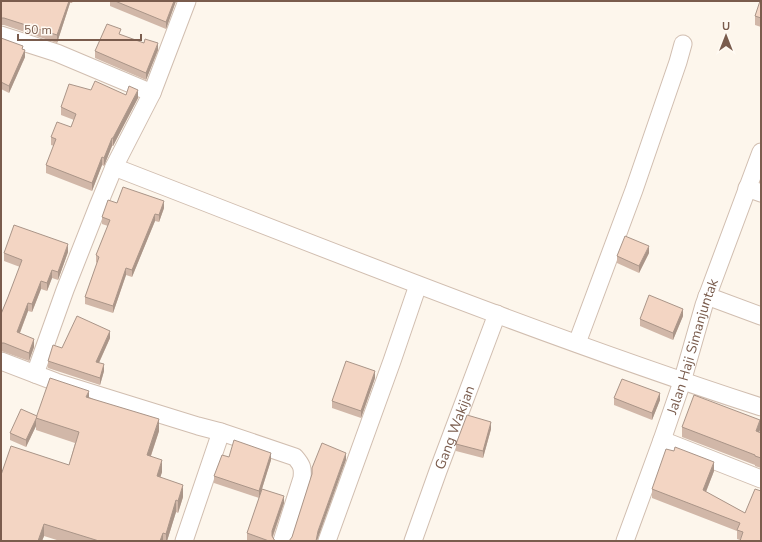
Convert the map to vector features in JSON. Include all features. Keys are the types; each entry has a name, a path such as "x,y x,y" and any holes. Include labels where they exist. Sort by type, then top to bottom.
{"street":[{"path":"35,374 65,290 98,206 114,167 152,93 187,1"},
{"path":"1,35 57,53 152,93"},
{"path":"577,343 634,190 683,44"},
{"name":"Jalan Haji Simanjuntak","path":"625,541 682,382 707,296 754,191 761,152"},
{"path":"114,167 418,285 682,382 761,407"},
{"path":"327,541 418,285"},
{"path":"707,296 761,316"},
{"name":"Gang Wakijan","path":"413,541 435,478 497,314"},
{"path":"1,361 56,382 222,432 295,457 301,464 302,478 282,541"},
{"path":"184,541 222,432"},
{"path":"662,440 761,479"}],"building":[{"path":"1,1 69,1 57,35 1,18"},
{"path":"115,1 174,1 166,22"},
{"path":"761,1 761,18 755,16"},
{"path":"107,24 121,29 119,34 144,43 145,39 158,43 146,73 95,51"},
{"path":"1,38 23,46 22,49 25,50 9,86 1,82"},
{"path":"95,81 126,95 129,86 138,90 112,138 104,158 102,157 92,183 46,165 56,139 51,137 57,122 71,127 76,114 61,107 69,84 91,90"},
{"path":"123,187 164,201 159,215 155,214 132,270 126,268 113,306 85,297 99,257 96,255 110,220 102,217 108,200 117,203"},
{"path":"14,225 68,244 58,272 52,270 47,283 41,281 32,304 28,303 17,332 34,339 29,353 1,343 1,314 22,260 4,253"},
{"path":"625,236 649,246 639,266 617,256"},
{"path":"649,295 683,309 673,333 640,319"},
{"path":"77,316 110,331 96,362 104,364 100,378 48,361 53,345 62,348"},
{"path":"346,361 375,371 361,411 332,401"},
{"path":"50,378 89,391 86,397 159,419 147,455 162,460 157,476 183,485 178,501 176,500 166,534 163,533 160,541 99,541 44,524 38,541 1,541 1,475 11,446 69,465 79,432 36,418"},
{"path":"622,379 660,393 652,413 614,398"},
{"path":"694,395 760,420 756,431 761,433 761,458 682,427"},
{"path":"21,409 37,416 26,440 10,433"},
{"path":"467,415 491,422 483,451 456,444"},
{"path":"234,440 271,453 259,491 214,476 222,455 229,457"},
{"path":"322,443 346,453 318,531 316,541 289,541 292,537 312,474 312,468"},
{"path":"675,447 714,462 703,490 745,513 755,489 761,491 761,541 740,541 743,532 737,530 740,523 652,489 666,449 674,451"},
{"path":"262,489 284,496 272,531 272,536 275,541 269,541 247,533"}]}
